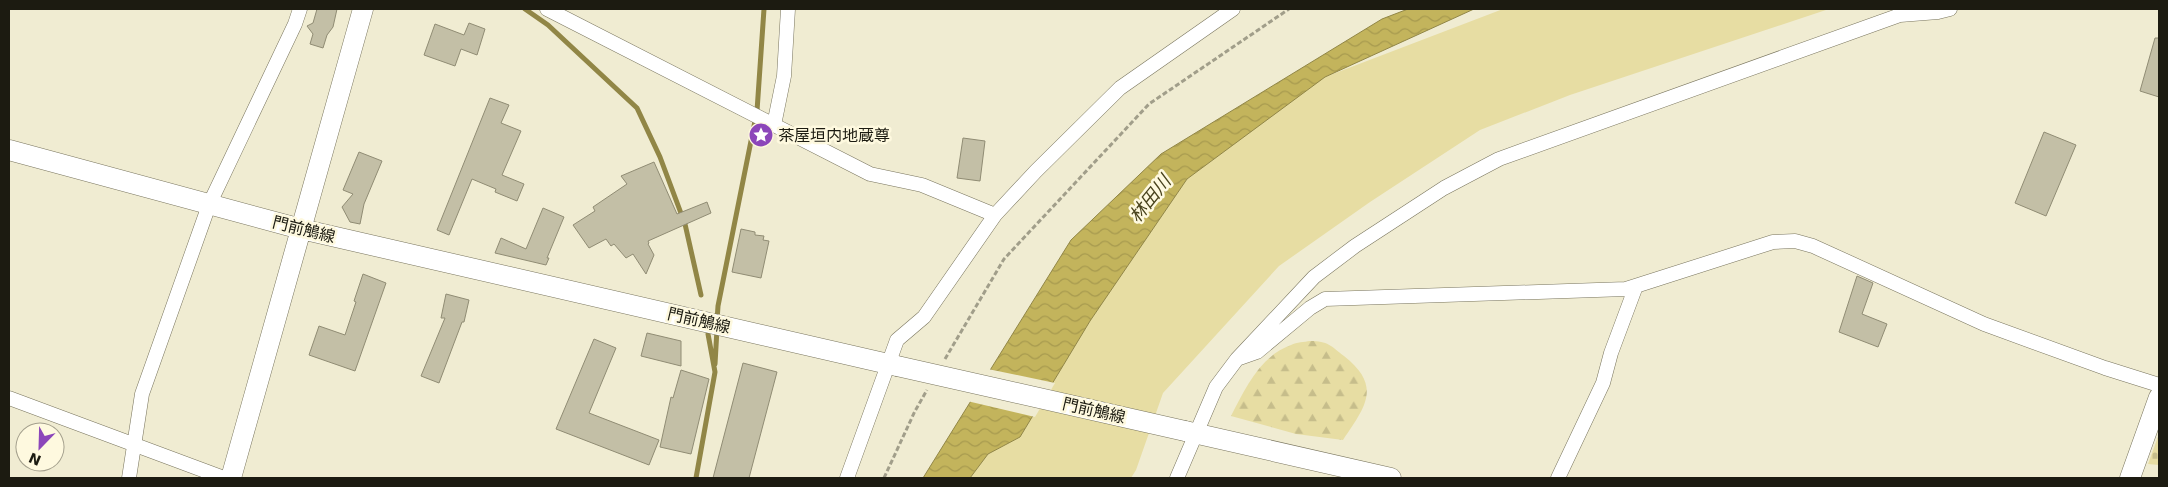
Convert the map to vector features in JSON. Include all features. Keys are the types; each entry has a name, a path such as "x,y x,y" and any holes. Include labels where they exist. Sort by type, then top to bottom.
{"main road":[{"path":"231,478 363,9"},
{"name":"門前鵤線","path":"9,150 301,229 1392,478"},
{"path":"2130,478 2159,397"}],"street":[{"path":"129,478 142,394 209,204 295,24 300,9"},
{"path":"547,9 870,174 922,185 995,215"},
{"path":"774,125 784,76 788,9"},
{"path":"847,478 892,365 897,340 924,317 995,215 1036,171 1120,88 1233,9"},
{"path":"1176,478 1190,432 1216,387 1237,359 1314,277 1355,246 1444,188 1499,159 1900,16 1950,9"},
{"path":"1237,359 1257,352 1310,308 1325,299 1626,289 1773,242 1795,241 1813,246 1984,324 2105,368 2159,385"},
{"path":"1558,478 1603,383 1611,353 1636,286"},
{"path":"9,398 224,478"}],"path":[{"path":"945,360 1004,259 1149,104 1289,9"},
{"path":"884,478 915,411 930,385"}],"green space":[{"path":"1503,9 1829,9 1570,95 1480,130 1370,202 1279,266 1163,393 1136,470 1131,478 970,478 988,454 1020,437 1090,321 1187,179 1325,77"},
{"path":"1310,341 1325,343 1332,347 1356,367 1363,377 1366,397 1358,417 1343,440 1296,434 1231,416 1248,385 1262,365 1280,350 1293,344"},
{"path":"2159,434 2159,465 2148,464"}],"water":[{"name":"林田川","path":"1408,9 1474,9 1325,77 1187,179 1090,321 1020,437 988,454 970,478 923,478 1071,240 1161,154 1382,19"}],"pier":[{"path":"988,369 1055,383 1035,417 967,401"}],"building":[{"path":"317,9 337,9 333,27 327,35 323,48 310,44 313,34 307,26 313,23"},
{"path":"469,23 485,29 477,55 461,49 455,66 424,55 435,24 464,35"},
{"path":"2155,38 2159,38 2159,97 2140,91"},
{"path":"490,98 509,105 501,123 521,131 502,175 524,184 517,201 495,192 496,189 472,179 449,235 437,230"},
{"path":"2044,132 2076,145 2046,216 2015,203"},
{"path":"963,138 985,141 980,181 957,178"},
{"path":"359,152 382,161 364,204 360,224 350,222 342,207 353,194 343,190"},
{"path":"654,162 677,214 707,202 711,213 648,241 654,255 646,274 633,254 626,258 614,244 611,246 606,239 589,248 573,225 595,211 593,207 627,184 621,176"},
{"path":"543,208 564,217 547,258 549,258 546,265 495,253 501,238 526,249"},
{"path":"741,229 755,232 755,235 764,236 763,240 769,241 761,278 732,272"},
{"path":"363,274 386,283 355,371 309,355 319,326 345,335"},
{"path":"1857,276 1873,283 1862,314 1887,324 1878,347 1839,332"},
{"path":"446,294 469,300 464,322 462,322 439,383 421,376 445,318 441,318"},
{"path":"647,333 681,341 681,366 641,356"},
{"path":"594,339 616,348 589,413 659,440 649,465 556,429"},
{"path":"743,363 777,372 749,478 713,478"},
{"path":"681,370 709,379 691,454 660,447 671,397 673,398"}],"waterway":[{"path":"525,9 548,25 637,108 660,157 685,224 701,295"},
{"path":"717,321 718,306 757,111 764,9"},
{"path":"715,364 717,329"},
{"path":"696,478 715,372 708,334"}],"place":[{"name":"茶屋垣内地蔵尊","path":"761,135"}]}
